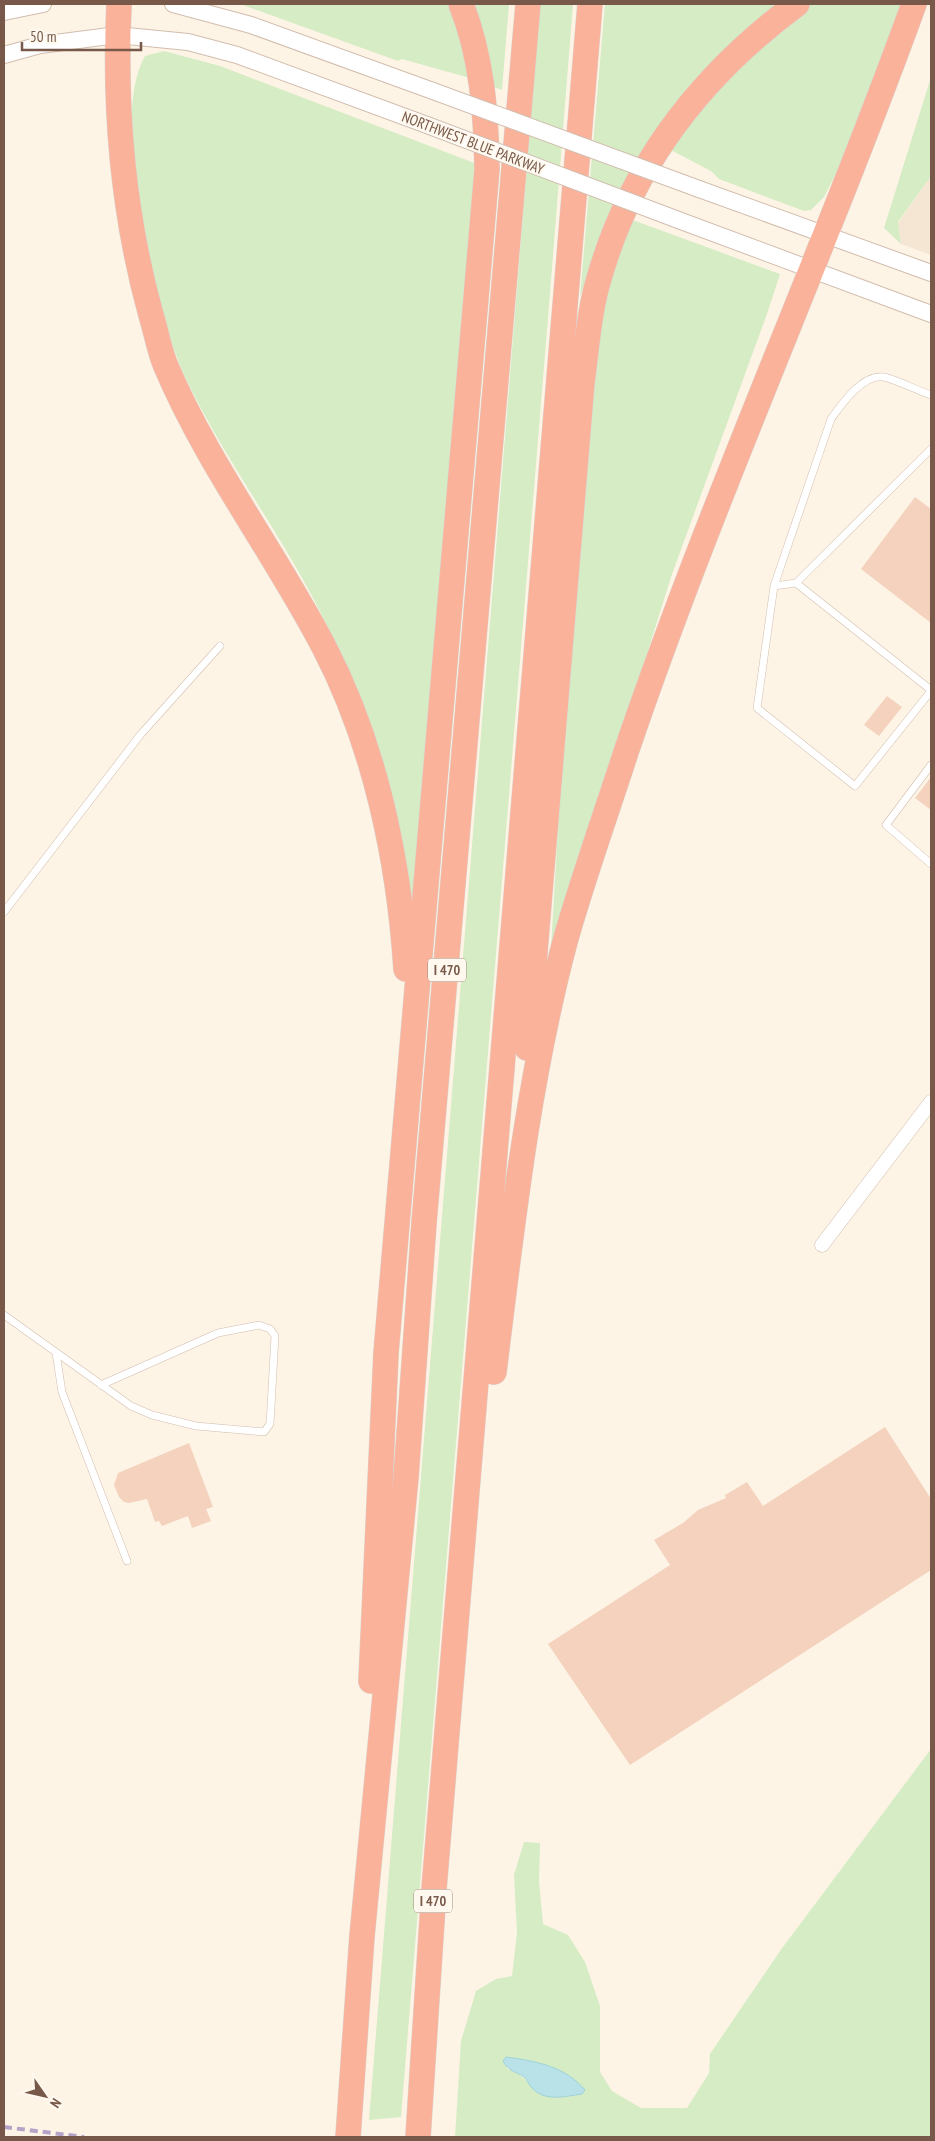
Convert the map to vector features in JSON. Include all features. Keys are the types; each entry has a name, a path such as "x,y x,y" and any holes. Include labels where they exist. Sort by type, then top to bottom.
{"highway":[{"path":"119,4 117,34 123,181 138,267 165,363 204,441 325,649 352,710 377,786 395,875 405,958 410,1052"},
{"path":"362,1936 374,1592 386,1352 410,1052 488,169 486,119 479,60 461,4"},
{"name":"I 470","path":"348,2131 362,1936 406,1477 425,1213 528,4"},
{"name":"I 470","path":"419,2137 434,1889 590,4"},
{"path":"513,1220 582,383 591,313 599,276 612,237 633,191 658,147 692,101 729,60 797,4"},
{"path":"453,1666 513,1220 548,1014 587,868 668,631 812,270 914,4"}],"street":[{"path":"4,12 43,4"},
{"path":"173,4 251,25 931,273"},
{"name":"NORTHWEST BLUE PARKWAY","path":"4,55 40,45 117,34 188,42 237,55 931,314"},
{"path":"822,1245 931,1102"}],"lane":[{"path":"796,583 931,691 855,786 757,708 774,586 832,419 847,396 864,382 882,376 931,395"},
{"path":"774,586 796,583 931,449"},
{"path":"4,912 141,734 220,646"},
{"path":"931,765 886,825 931,864"},
{"path":"4,1315 56,1353 101,1385 131,1406 196,1426 264,1432 270,1424 275,1336 270,1329 258,1326 218,1333 101,1385"},
{"path":"56,1353 62,1392 127,1561"}],"shaded area":[{"path":"931,176 931,255 901,244 898,223"}],"green space":[{"path":"240,4 451,4 470,78 402,59 398,61"},
{"path":"473,4 509,4 502,90 494,87"},
{"path":"540,4 573,4 550,293 401,2117 369,2120"},
{"path":"605,4 780,4 611,212 599,238 580,297"},
{"path":"808,4 902,4 843,160 824,197 811,210 804,211 719,179 711,171 667,148 701,102"},
{"path":"164,51 220,66 477,164 412,925 354,695 344,664 328,627 309,591 188,383 169,335 162,311 150,261 137,185 133,154 132,119 135,85 145,56"},
{"path":"931,77 931,176 898,222 901,244 884,228"},
{"path":"630,219 780,274 671,577 550,965 559,811 599,327 604,293"},
{"path":"931,1749 931,2137 455,2137 461,2041 476,1991 496,1979 512,1976 517,1933 514,1875 524,1842 540,1843 539,1881 543,1924 568,1935 585,1962 600,2006 600,2072 612,2091 641,2108 687,2108 709,2073 710,2054 780,1951","holes":["506,2057 554,2069 580,2085 529,2082 514,2071 507,2069"]}],"water":[{"path":"506,2057 528,2060 559,2070 568,2075 585,2090 582,2094 570,2096 544,2096 532,2088 524,2077 507,2067 503,2061"}],"building":[{"path":"915,497 931,509 931,623 861,569"},
{"path":"887,696 902,707 879,736 864,725"},
{"path":"931,777 931,810 915,798"},
{"path":"885,1427 931,1499 931,1570 630,1765 548,1644 670,1565 654,1540 683,1523 698,1510 726,1498 725,1495 747,1482 763,1506"},
{"path":"189,1443 213,1507 206,1509 211,1521 192,1528 188,1516 162,1526 159,1521 155,1522 147,1499 129,1503 124,1502 119,1497 114,1485 118,1473"}],"railway":[{"path":"4,2127 84,2137"}]}
